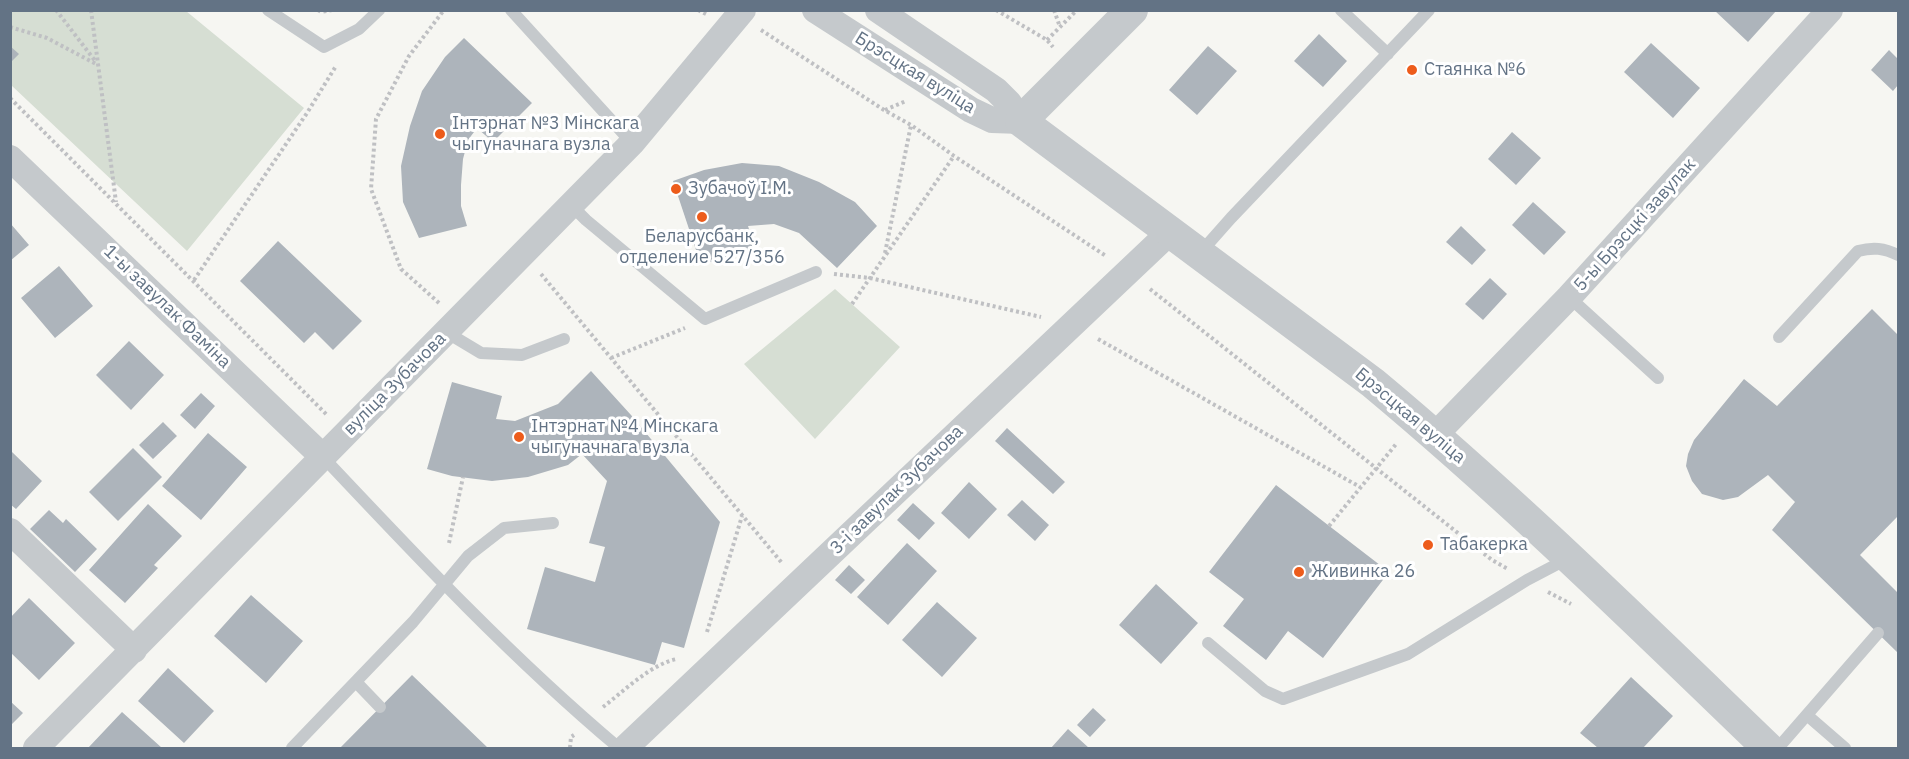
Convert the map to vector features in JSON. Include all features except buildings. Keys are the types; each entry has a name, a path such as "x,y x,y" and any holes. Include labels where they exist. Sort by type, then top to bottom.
{"street":[{"name":"Брэсцкая вуліца","path":"815,10 971,110 992,120 1021,121"},
{"name":"Брэсцкая вуліца","path":"878,10 996,90 1009,103 1021,121 1373,383 1435,435 1571,557 1768,748"},
{"path":"1021,121 1132,10"},
{"name":"5-ы Брэсцкі завулак","path":"1435,435 1569,297 1830,10"},
{"name":"вуліца Зубачова","path":"36,748 632,143 742,13"},
{"name":"1-ы завулак Фаміна","path":"10,158 323,457"},
{"name":"3-і завулак Зубачова","path":"624,748 1170,232"},
{"path":"10,531 134,650"}],"lane":[{"path":"268,10 324,47 359,29 379,10"},
{"path":"511,10 632,143"},
{"path":"1341,10 1388,54"},
{"path":"1200,254 1231,218 1430,10"},
{"path":"571,205 705,319 816,272"},
{"path":"1779,338 1858,251 1870,248 1886,249 1899,255"},
{"path":"1569,297 1658,378"},
{"path":"452,326 481,353 522,355 564,339"},
{"path":"323,457 445,586 586,721 619,748"},
{"path":"292,748 413,622 468,556 504,528 553,523"},
{"path":"1208,643 1265,691 1284,699 1408,654 1527,580 1571,557"},
{"path":"1778,748 1878,633"},
{"path":"356,682 380,707"},
{"path":"1808,716 1845,748"}],"path":[{"path":"56,10 99,65"},
{"path":"91,10 116,202"},
{"path":"318,10 321,12 332,10"},
{"path":"444,10 409,56 376,119 371,189 401,269 452,326"},
{"path":"996,10 1047,40 1073,68"},
{"path":"1054,10 1060,27"},
{"path":"1047,40 1077,10"},
{"path":"742,13 1128,271 1492,560 1527,580"},
{"path":"10,27 47,38 99,65"},
{"path":"194,280 307,113 359,29"},
{"path":"10,98 346,434"},
{"path":"885,110 911,98"},
{"path":"884,257 911,125"},
{"path":"852,304 954,156"},
{"path":"523,253 799,584"},
{"path":"816,272 870,278"},
{"path":"611,358 705,319"},
{"path":"1271,438 1360,487"},
{"path":"1329,526 1376,468"},
{"path":"429,569 443,555 450,541 463,477"},
{"path":"706,633 742,516"},
{"path":"586,721 639,679 668,661 679,658"}],"shaded area":[{"path":"10,11 186,11 304,108 187,251 11,85"},
{"path":"835,289 900,347 815,439 744,364"}],"place":[{"name":"Стаянка №6","path":"1412,70"},
{"name":"Інтэрнат №3 Мінскага чыгуначнага вузла","path":"440,134"},
{"name":"Зубачоў І.М.","path":"676,189"},
{"name":"Беларусбанк, отделение 527/356","path":"702,217"},
{"name":"Інтэрнат №4 Мінскага чыгуначнага вузла","path":"519,437"},
{"name":"Табакерка","path":"1428,545"},
{"name":"Живинка 26","path":"1299,572"}]}
